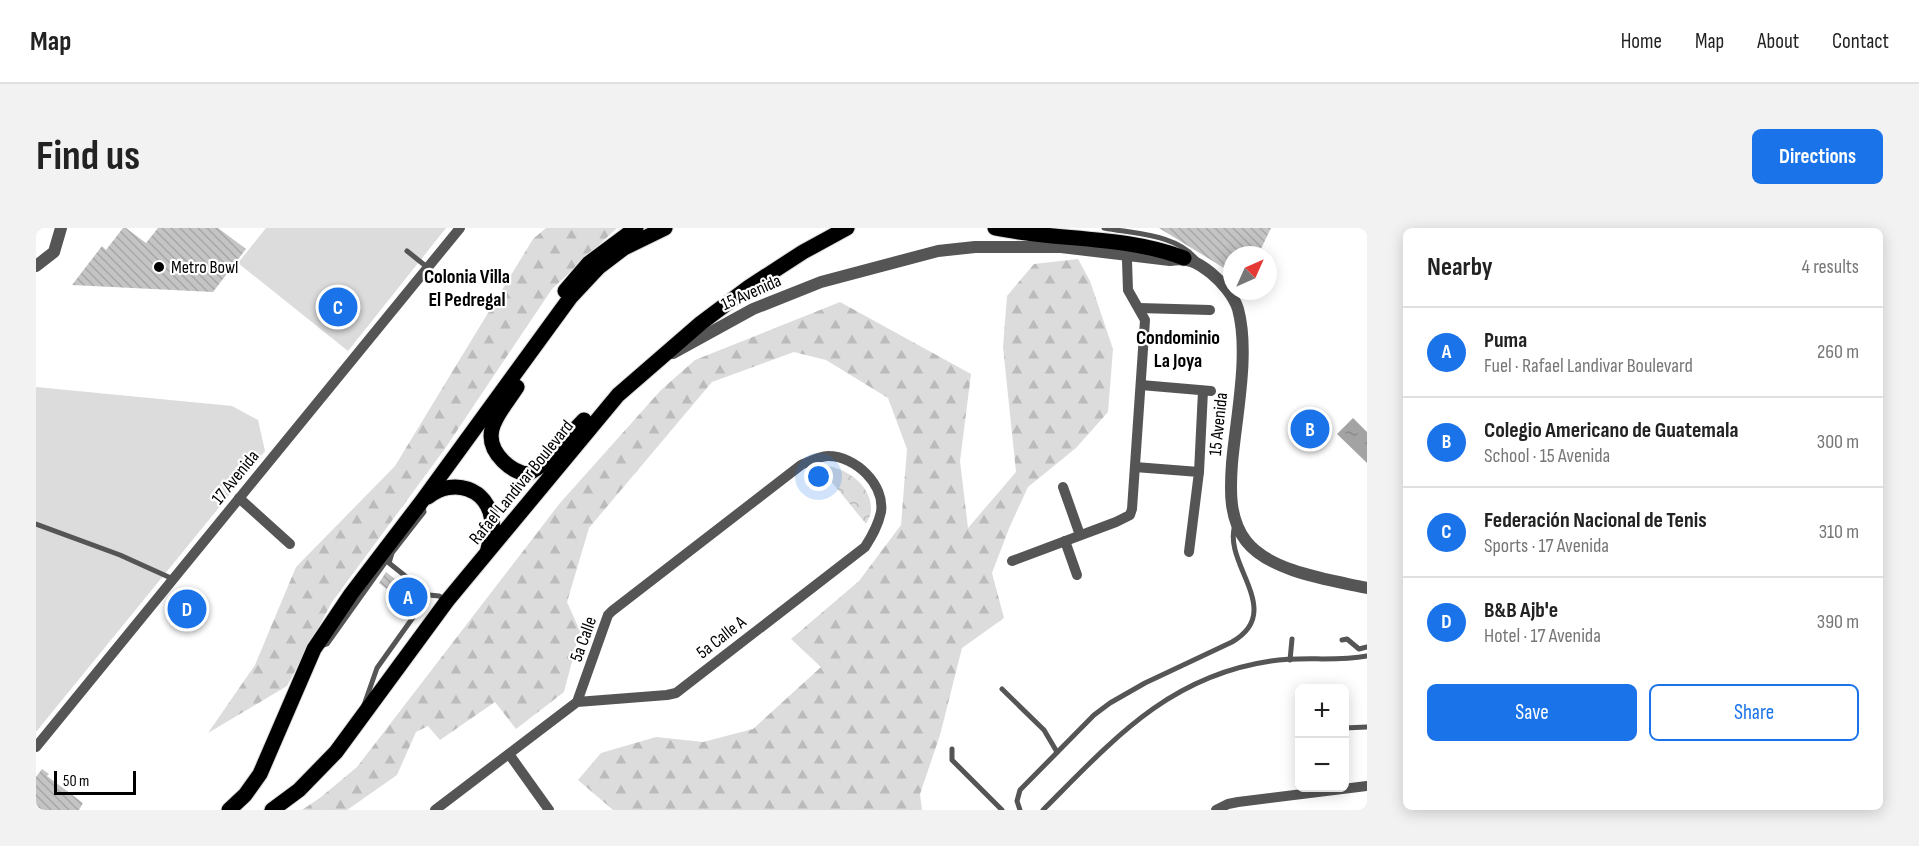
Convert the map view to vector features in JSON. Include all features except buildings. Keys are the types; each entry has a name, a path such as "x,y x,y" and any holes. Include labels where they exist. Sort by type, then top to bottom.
{"main road":[{"path":"618,395 591,413 539,467 528,474 518,472 497,454 491,444 492,425 520,383 539,330 560,297 579,273 603,251 636,228"},
{"path":"229,810 245,795 261,774 314,649 351,594 423,501 570,298 599,267 624,248 665,228"},
{"name":"Rafael Landivar Boulevard","path":"272,810 318,772 336,752 447,601 618,395 648,367 757,281 847,228"},
{"path":"995,228 1097,239 1168,251 1182,257"},
{"path":"423,501 448,486 466,488 478,494 490,511 492,522 492,534 486,555"}],"street":[{"path":"36,266 54,252 61,228"},
{"name":"17 Avenida","path":"36,747 459,228"},
{"name":"15 Avenida","path":"648,367 753,309 821,282 938,251 975,247 1061,247 1170,260 1182,257 1223,279"},
{"path":"1012,561 1130,515 1145,320 1128,290 1127,261 1130,254"},
{"name":"15 Avenida","path":"1235,300 1242,328 1239,402 1231,482 1235,523"},
{"path":"1139,308 1210,310"},
{"path":"1141,385 1207,391 1189,552"},
{"name":"5a Calle","path":"577,702 608,615 801,465 827,456 839,457 851,461 872,481 878,492 881,510 876,530 865,547"},
{"path":"1135,467 1199,472"},
{"path":"1063,487 1080,535"},
{"path":"239,498 290,544"},
{"path":"1235,523 1247,543 1290,570 1367,588"},
{"path":"1065,541 1077,575"},
{"name":"5a Calle A","path":"577,702 676,693 865,547"},
{"path":"435,810 577,702"},
{"path":"509,754 549,810"},
{"path":"1349,788 1367,786"},
{"path":"1216,810 1238,802 1315,792"}],"lane":[{"path":"1104,228 1163,238 1179,244 1190,251 1203,267"},
{"path":"407,251 427,268"},
{"path":"314,649 327,644 424,512 423,501"},
{"path":"1020,810 1017,801 1020,790 1094,715 1145,682 1232,642 1247,630 1253,617 1254,602 1234,548 1232,533 1235,523"},
{"path":"36,524 120,555 173,579"},
{"path":"392,553 389,563 429,595 440,596 447,601"},
{"path":"357,723 377,668 429,595"},
{"path":"1290,660 1292,639"},
{"path":"1345,640 1359,649 1367,647"},
{"path":"1043,810 1137,719 1163,701 1221,672 1274,660 1344,660 1367,656"},
{"path":"1002,689 1044,730 1057,752"},
{"path":"1349,728 1367,727"},
{"path":"952,749 952,760 1002,810"}],"green space":[{"path":"266,228 446,228 348,351 238,263"},
{"path":"546,228 617,228 552,289 444,450 332,602 287,686 208,733 255,665 296,567 395,466 533,239"},
{"path":"1078,259 1090,281 1113,349 1108,412 1076,448 1028,487 992,573 1004,618 962,648 940,735 920,794 922,810 613,810 578,780 601,753 656,737 703,742 753,729 821,667 791,639 859,581 901,525 907,449 888,398 826,360 794,352 712,382 589,528 567,602 580,631 564,692 516,729 495,702 440,740 428,726 416,732 397,775 347,810 302,810 357,767 560,503 661,390 695,360 840,302 971,374 960,461 968,528 1016,472 1003,347 1007,296 1034,264"},
{"path":"36,387 232,406 258,420 265,451 36,732"},
{"path":"818,465 837,468 854,477 861,484 870,500 871,512 866,524"}],"water":[{"path":"1353,418 1367,432 1367,463 1337,434"}],"place":[{"name":"Metro Bowl","path":"159,267"},
{"name":"Federación Nacional de Tenis","path":"338,307"},
{"name":"Colegio Americano de Guatemala","path":"1310,429"},
{"name":"Puma","path":"408,597"},
{"name":"B&B Ajb'e","path":"187,609"}],"district":[{"name":"Colonia Villa El Pedregal","path":"467,288"},
{"name":"Condominio La Joya","path":"1178,348"}]}
